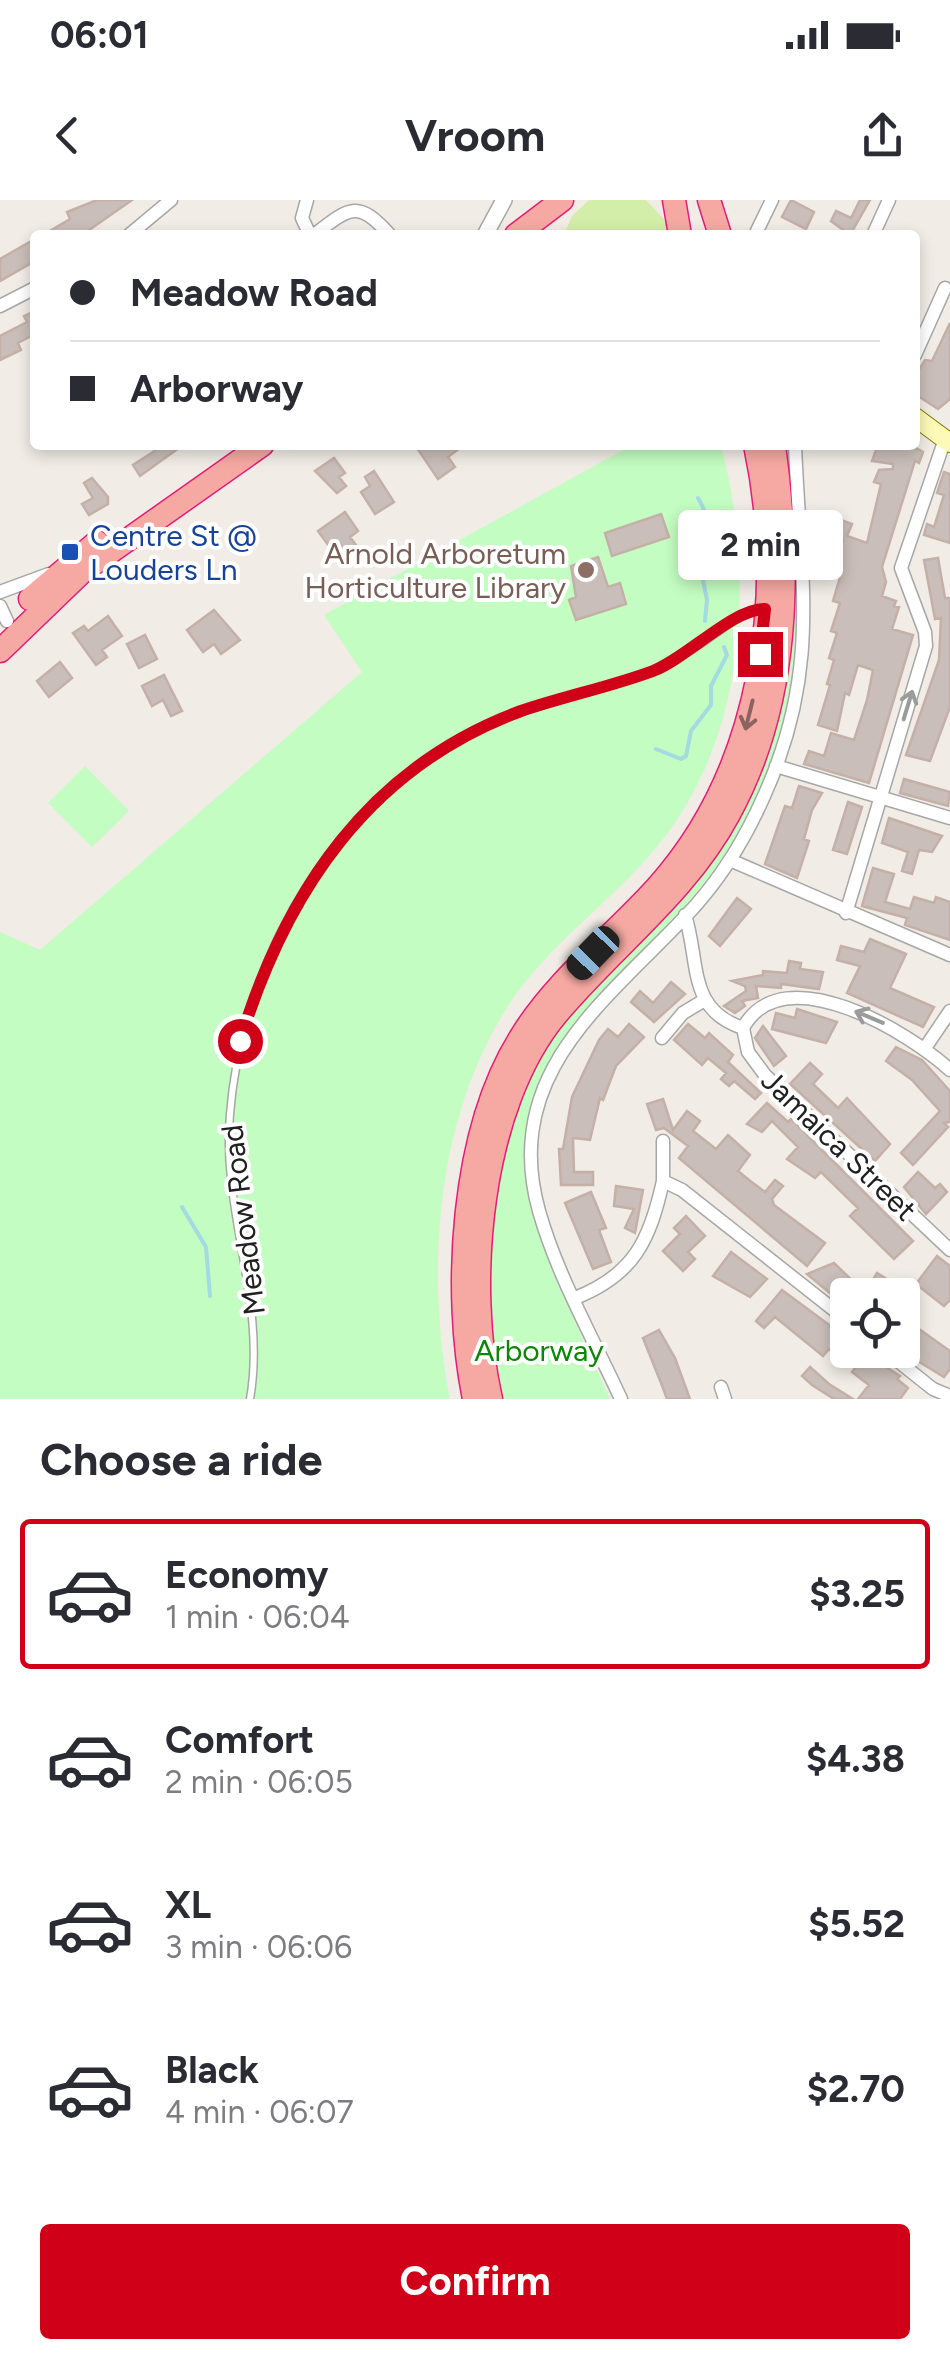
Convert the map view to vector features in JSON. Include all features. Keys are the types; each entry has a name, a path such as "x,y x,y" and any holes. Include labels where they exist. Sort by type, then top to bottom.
{"highway":[{"path":"523,230 562,200"},
{"path":"553,230 574,200"},
{"path":"709,200 718,230"},
{"path":"2,619 60,570 228,450"},
{"path":"0,651 82,572 255,450"},
{"path":"474,1399 464,1332 464,1257 479,1151 497,1084 536,1014 664,878 708,817 735,761 748,721 765,609 767,534 756,450"},
{"path":"492,1399 481,1332 480,1258 496,1151 513,1090 551,1022 662,906 705,854 738,796 765,731 778,667 784,596 775,450"}],"main road":[{"path":"920,421 948,441"}],"street":[{"path":"135,230 172,200"},
{"path":"307,200 302,218 309,230"},
{"path":"488,230 504,200"},
{"path":"757,230 772,200"},
{"path":"876,230 889,200"},
{"path":"320,230 356,206 372,212 386,230"},
{"path":"920,344 945,288"},
{"path":"0,306 30,291"},
{"path":"846,912 926,641 901,568 948,441"},
{"path":"620,1399 575,1298 535,1191 532,1141 541,1096 555,1061 580,1023 686,915 730,860 776,766 795,710 804,649 805,566 795,450"},
{"path":"0,592 60,570"},
{"path":"776,766 950,818"},
{"path":"730,860 950,955"},
{"path":"686,915 703,1001 716,1016 743,1028 752,1016 776,1002 814,1000 881,1022 925,1048 950,1070"},
{"path":"662,1038 683,1013 703,1001"},
{"path":"925,1048 950,1011"},
{"name":"Jamaica Street","path":"743,1028 748,1052 765,1074 950,1250"},
{"path":"575,1298 608,1285 624,1271 649,1230 663,1180 664,1141"},
{"path":"663,1180 682,1190 830,1308"},
{"path":"907,1368 933,1389 950,1396"}],"lane":[{"name":"Meadow Road","path":"250,1399 255,1325 233,1193 230,1114 240,1041 262,974 288,916 363,814 420,764 490,724 654,670 706,641 748,611 765,609"}],"green space":[{"path":"589,200 646,200 664,219 668,230 566,230 572,216"},
{"path":"623,450 722,450 732,496 740,602 736,656 726,708 709,758 686,806 637,869 526,982 485,1047 466,1094 452,1144 438,1247 442,1350 450,1399 0,1399 0,932 40,950 362,672 324,615"},
{"name":"Arborway","path":"782,450 788,450 795,637 781,728 766,775 744,823 716,867 566,1035 538,1086 526,1136 528,1185 539,1234 610,1399 501,1399 490,1304 491,1252 505,1148 520,1099 541,1055 568,1017 687,891 722,846"},
{"path":"85,766 129,811 92,847 48,803"}],"building":[{"path":"97,200 132,200 89,230 51,230 70,219 67,212"},
{"path":"791,200 814,212 806,229 782,217"},
{"path":"860,200 870,200 853,230 843,230 831,221 836,211 851,218"},
{"path":"30,242 30,264 0,281 0,259"},
{"path":"30,313 30,337 18,343 21,350 0,360 0,336 27,322 24,316"},
{"path":"950,323 950,399 938,409 920,397 920,368 925,360 932,361"},
{"path":"156,450 176,450 140,476 133,465"},
{"path":"418,450 457,450 448,457 455,467 438,479"},
{"path":"876,450 923,452 919,463 915,461 882,567 886,582 882,596 896,601 894,606 899,607 892,629 913,635 869,783 804,764 809,751 824,756 831,733 854,740 867,700 873,670 858,665 849,695 845,693 837,731 818,725 830,685 827,684 834,660 829,658 837,633 831,631 840,603 833,601 841,574 832,571 843,541 832,537 835,527 830,526 833,517 852,524 847,536 867,543 881,484 874,482 879,470 893,469 893,464 872,461"},
{"path":"334,458 345,473 339,477 346,486 337,493 315,471"},
{"path":"374,471 394,502 375,514 361,492 370,486 365,477"},
{"path":"944,472 950,474 950,543 924,535 927,524 934,527 944,495 937,493"},
{"path":"92,478 108,497 108,504 89,515 82,504 93,498 84,483"},
{"path":"345,512 358,531 350,537 359,549 349,557 340,544 332,550 318,531"},
{"path":"661,514 669,537 612,556 605,533"},
{"path":"598,557 608,587 620,583 626,604 576,620 569,600 576,597 571,566"},
{"path":"938,558 945,598 950,598 950,707 930,761 906,755 939,660 941,618 935,619 924,560"},
{"path":"214,610 240,640 221,654 214,644 203,652 187,630"},
{"path":"108,616 122,636 102,650 107,657 96,665 73,633 84,626 88,631"},
{"path":"145,635 157,659 139,668 127,644"},
{"path":"60,662 72,678 49,697 37,681"},
{"path":"164,675 182,711 171,716 163,700 152,706 142,686"},
{"path":"904,779 950,792 948,806 900,793"},
{"path":"799,786 822,793 812,810 804,839 809,841 797,878 765,864 785,806 792,808"},
{"path":"848,802 862,807 847,854 833,850"},
{"path":"889,818 942,836 932,852 919,850 912,874 902,871 908,852 882,843"},
{"path":"873,868 894,874 885,902 910,909 914,897 934,903 936,897 950,902 950,940 905,925 907,918 862,906"},
{"path":"737,898 751,909 720,946 709,936"},
{"path":"870,939 906,954 890,988 934,1007 923,1027 847,993 860,966 837,960 841,946 864,952"},
{"path":"789,961 801,963 800,969 823,972 819,989 781,984 781,988 756,986 758,998 742,1001 745,1006 735,1013 724,1006 746,991 745,986 732,981 763,975 763,971 787,973"},
{"path":"671,982 685,994 654,1022 631,1002 640,991 653,1003"},
{"path":"797,1009 837,1022 826,1043 772,1029 776,1013 795,1018"},
{"path":"629,1024 644,1037 616,1066 603,1100 600,1098 590,1140 573,1138 574,1172 593,1172 593,1185 561,1185 559,1149 563,1149 572,1097 599,1040 608,1029 618,1037"},
{"path":"688,1024 705,1038 709,1033 733,1055 728,1062 761,1093 755,1099 734,1081 729,1086 721,1079 726,1073 708,1058 702,1065 674,1040"},
{"path":"763,1026 786,1056 774,1066 755,1038"},
{"path":"896,1047 922,1060 950,1091 950,1122 944,1123 948,1127 913,1165 901,1153 940,1111 912,1080 886,1061"},
{"path":"810,1063 822,1074 813,1084 838,1108 847,1098 890,1144 875,1161 790,1084"},
{"path":"663,1099 673,1130 687,1111 700,1121 693,1131 716,1149 728,1135 750,1155 738,1171 749,1180 765,1192 775,1180 783,1186 772,1199 774,1205 825,1243 807,1266 679,1158 688,1146 664,1128 656,1130 647,1104"},
{"path":"767,1103 788,1122 791,1119 913,1241 894,1259 850,1216 858,1208 821,1172 815,1178 787,1159 798,1147 772,1121 762,1132 747,1124"},
{"path":"918,1172 935,1188 940,1184 947,1192 926,1214 904,1187"},
{"path":"616,1186 643,1190 635,1233 625,1228 634,1209 614,1206"},
{"path":"591,1192 606,1228 599,1230 611,1262 593,1269 565,1203"},
{"path":"686,1216 705,1236 688,1252 695,1259 683,1271 663,1251 680,1234 674,1228"},
{"path":"731,1252 767,1279 750,1297 713,1276"},
{"path":"937,1256 950,1266 950,1300 944,1306 920,1287 920,1279"},
{"path":"834,1263 850,1278 830,1278 830,1293 807,1274"},
{"path":"782,1290 830,1326 830,1350 823,1356 775,1317 764,1328 756,1321"},
{"path":"659,1330 675,1358 690,1399 667,1399 643,1338"},
{"path":"920,1330 950,1351 950,1369 944,1377 920,1362"},
{"path":"810,1367 853,1399 834,1399 812,1385 802,1376"},
{"path":"855,1368 887,1368 900,1376 897,1379 908,1388 900,1399 858,1399 869,1385 852,1372"}],"waterway":[{"path":"698,498 709,534 701,570 707,600 705,621"},
{"path":"656,749 681,759 686,756 691,731 711,705 711,686 727,655 724,647"},
{"path":"182,1207 206,1247 210,1296"}],"place":[{"name":"Centre St @ Louders Ln","path":"70,552"},
{"name":"Arnold Arboretum Horticulture Library","path":"586,570"}],"route":[{"path":"240,1041 269,957 302,893 363,814 420,764 476,730 664,666 744,613 759,608 765,609 760,654"}]}
